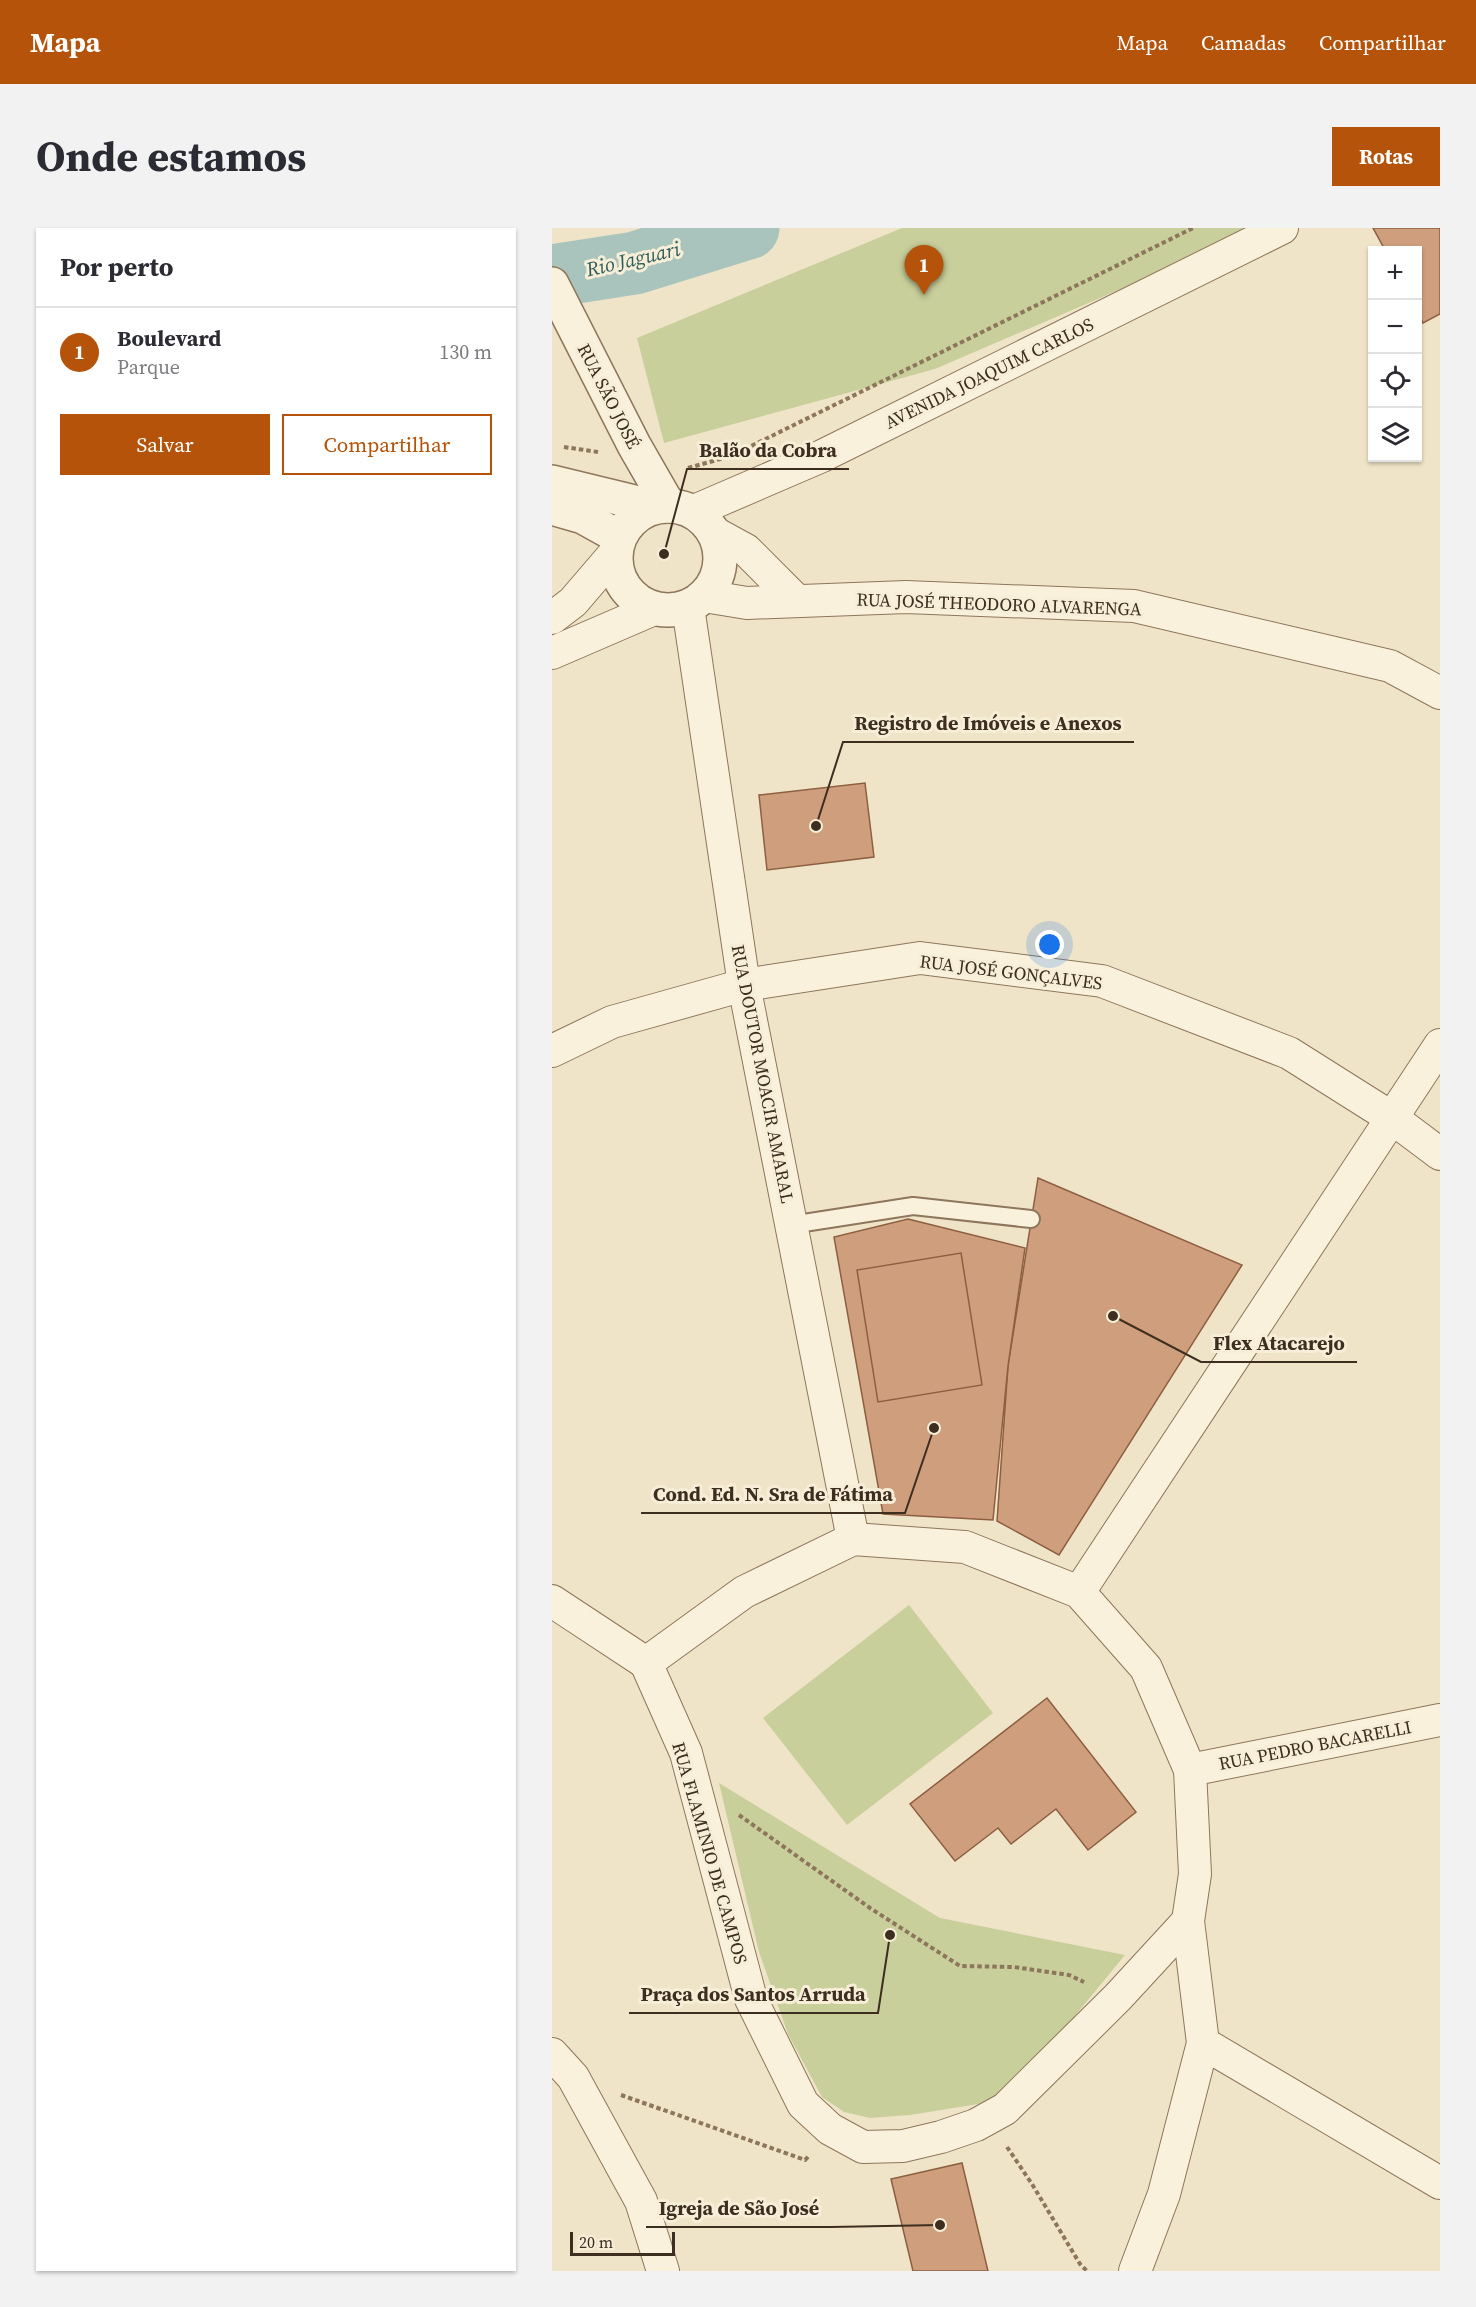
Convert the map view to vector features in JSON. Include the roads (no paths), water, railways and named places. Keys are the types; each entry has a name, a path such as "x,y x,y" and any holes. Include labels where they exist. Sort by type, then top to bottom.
{"street":[{"name":"AVENIDA JOAQUIM CARLOS","path":"682,514 822,456 1282,228"},
{"name":"RUA SÃO JOSÉ","path":"552,284 638,452 682,514"},
{"path":"552,482 682,514 746,550 796,600"},
{"path":"552,508 583,517 617,545"},
{"path":"552,618 573,602 617,545 634,518 682,514 719,548 720,565 714,582 696,602 671,611 654,609 637,602 624,588 616,571 617,545"},
{"name":"RUA JOSÉ THEODORO ALVARENGA","path":"696,602 747,603 906,597 1134,606 1390,666 1440,693"},
{"name":"RUA DOUTOR MOACIR AMARAL","path":"696,602 744,985 853,1539"},
{"path":"552,653 654,609"},
{"name":"RUA JOSÉ GONÇALVES","path":"552,1051 612,1022 744,985 920,958 1102,981 1289,1053 1392,1118 1440,1154"},
{"path":"1079,1592 1440,1045"},
{"path":"552,1600 646,1664 744,1592 853,1539 965,1547 1079,1592 1146,1668 1190,1770 1195,1874 1188,1921 1203,2043 1164,2193 1135,2271"},
{"name":"RUA FLAMINIO DE CAMPOS","path":"646,1664 686,1753 751,1999 803,2104 830,2129 863,2147 903,2146 941,2138 976,2125 1005,2109 1118,1997 1188,1921"},
{"name":"RUA PEDRO BACARELLI","path":"1190,1770 1440,1720"},
{"path":"1203,2043 1440,2183"},
{"path":"552,2054 573,2077 641,2201 663,2271"}],"lane":[{"path":"791,1225 913,1206 1031,1219"}],"waterway":[{"name":"Rio Jaguari","path":"552,276 635,263 748,228"}],"place":[{"name":"Boulevard","path":"924,295"},
{"name":"Balão da Cobra","path":"664,554"},
{"name":"Registro de Imóveis e Anexos","path":"816,826"},
{"name":"Flex Atacarejo","path":"1113,1316"},
{"name":"Cond. Ed. N. Sra de Fátima","path":"934,1428"},
{"name":"Praça dos Santos Arruda","path":"890,1935"},
{"name":"Igreja de São José","path":"940,2225"}]}
